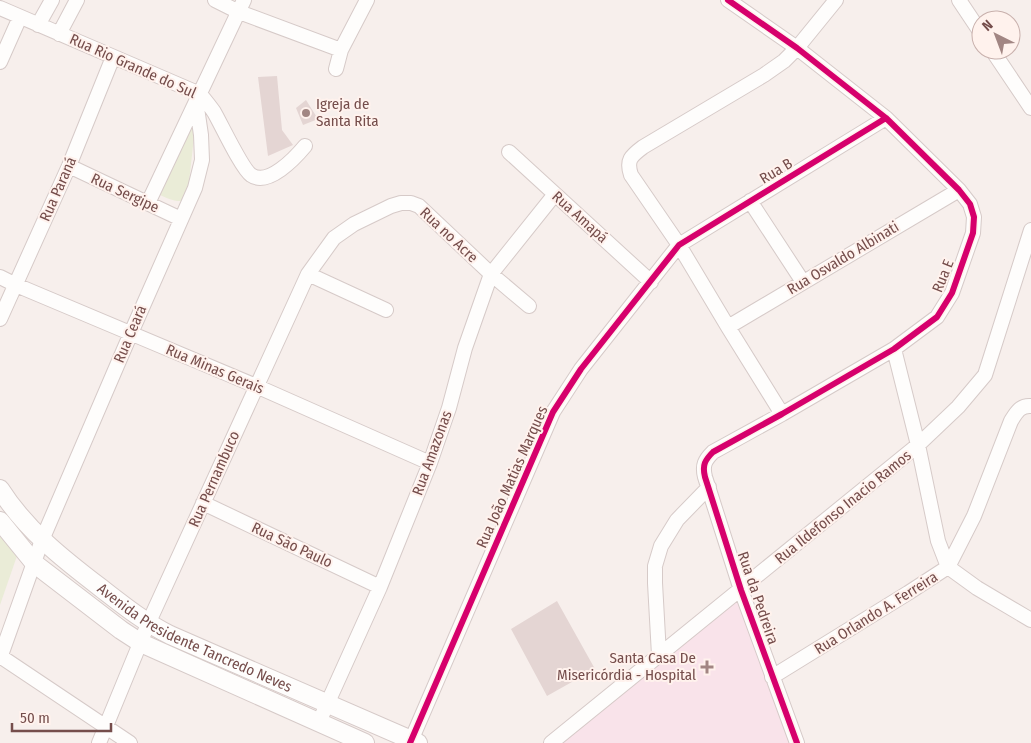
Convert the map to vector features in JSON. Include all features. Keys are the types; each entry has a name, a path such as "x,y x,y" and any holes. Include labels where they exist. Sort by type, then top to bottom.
{"street":[{"path":"38,25 52,0"},
{"path":"59,34 77,0"},
{"path":"215,0 241,6 341,50"},
{"path":"336,69 341,50 367,0"},
{"name":"Rua E","path":"705,460 713,452 894,349 937,317 952,293 973,233 974,217 970,204 959,190 886,118 797,48 728,0"},
{"path":"782,414 679,245 632,175 629,168 629,160 643,147 764,75 784,60 797,48 836,0"},
{"path":"959,0 971,18"},
{"path":"148,203 241,6"},
{"name":"Rua Rio Grande do Sul","path":"0,8 114,57 198,97 212,110 251,176 262,178 281,170 305,146"},
{"path":"0,62 20,17"},
{"name":"Rua Paraná","path":"0,319 69,166 114,57"},
{"path":"999,60 1031,108"},
{"name":"Rua Ceará","path":"0,657 35,564 42,540 130,332 195,188 202,160 198,97"},
{"name":"Rua B","path":"679,245 886,118"},
{"name":"Rua Amapá","path":"509,152 651,282"},
{"name":"Rua Sergipe","path":"69,166 181,219"},
{"name":"Rua Osvaldo Albinati","path":"728,328 959,190"},
{"name":"Rua Amazonas","path":"319,722 380,586 430,463 449,408 465,348 491,274 555,194"},
{"path":"750,201 803,282"},
{"name":"Rua no Acre","path":"334,238 354,224 392,206 401,203 411,203 419,206 491,274 529,306"},
{"name":"Rua Ildefonso Inacio Ramos","path":"551,743 742,590 918,445 958,408 985,375 1031,230"},
{"name":"Rua Pernambuco","path":"99,743 148,624 308,274 334,238"},
{"name":"Rua João Matias Marques","path":"413,742 553,412 581,369 679,245"},
{"path":"308,274 386,310"},
{"name":"Rua Minas Gerais","path":"0,277 256,386 430,463"},
{"path":"894,349 918,445 938,541 948,567 977,588 1031,620"},
{"name":"Rua Orlando A. Ferreira","path":"772,677 908,594 948,567 974,516 1011,421 1019,409 1031,406"},
{"name":"Rua da Pedreira","path":"705,460 702,469 772,677 797,743"},
{"path":"659,655 655,566 661,546 677,520 709,487"},
{"name":"Avenida Presidente Tancredo Neves","path":"0,489 27,524 58,555 148,624 413,742"},
{"name":"Rua São Paulo","path":"203,503 380,586"},
{"name":"Avenida Presidente Tancredo Neves","path":"0,521 35,564 121,630 141,643 365,743"},
{"path":"0,657 130,743"}],"shaded area":[{"name":"Santa Casa De Misericórdia - Hospital","path":"738,592 792,743 558,743"}],"green space":[{"path":"196,119 187,200 172,200 158,194"},
{"path":"0,533 18,553 0,605"}],"building":[{"path":"277,76 282,130 293,145 268,156 258,77"},
{"name":"Igreja de Santa Rita","path":"306,100 318,119 303,125 296,108"},
{"path":"557,601 595,669 547,696 511,629"}],"cycle path":[{"path":"728,0 797,48 886,118 959,190 970,204 974,217 973,233 952,293 937,317 894,349 713,452 705,463 705,477 741,590 797,743"},
{"path":"410,743 553,412 581,369 679,245 886,118"}],"place":[{"name":"Igreja de Santa Rita","path":"306,113"},
{"name":"Santa Casa De Misericórdia - Hospital","path":"707,667"}]}
